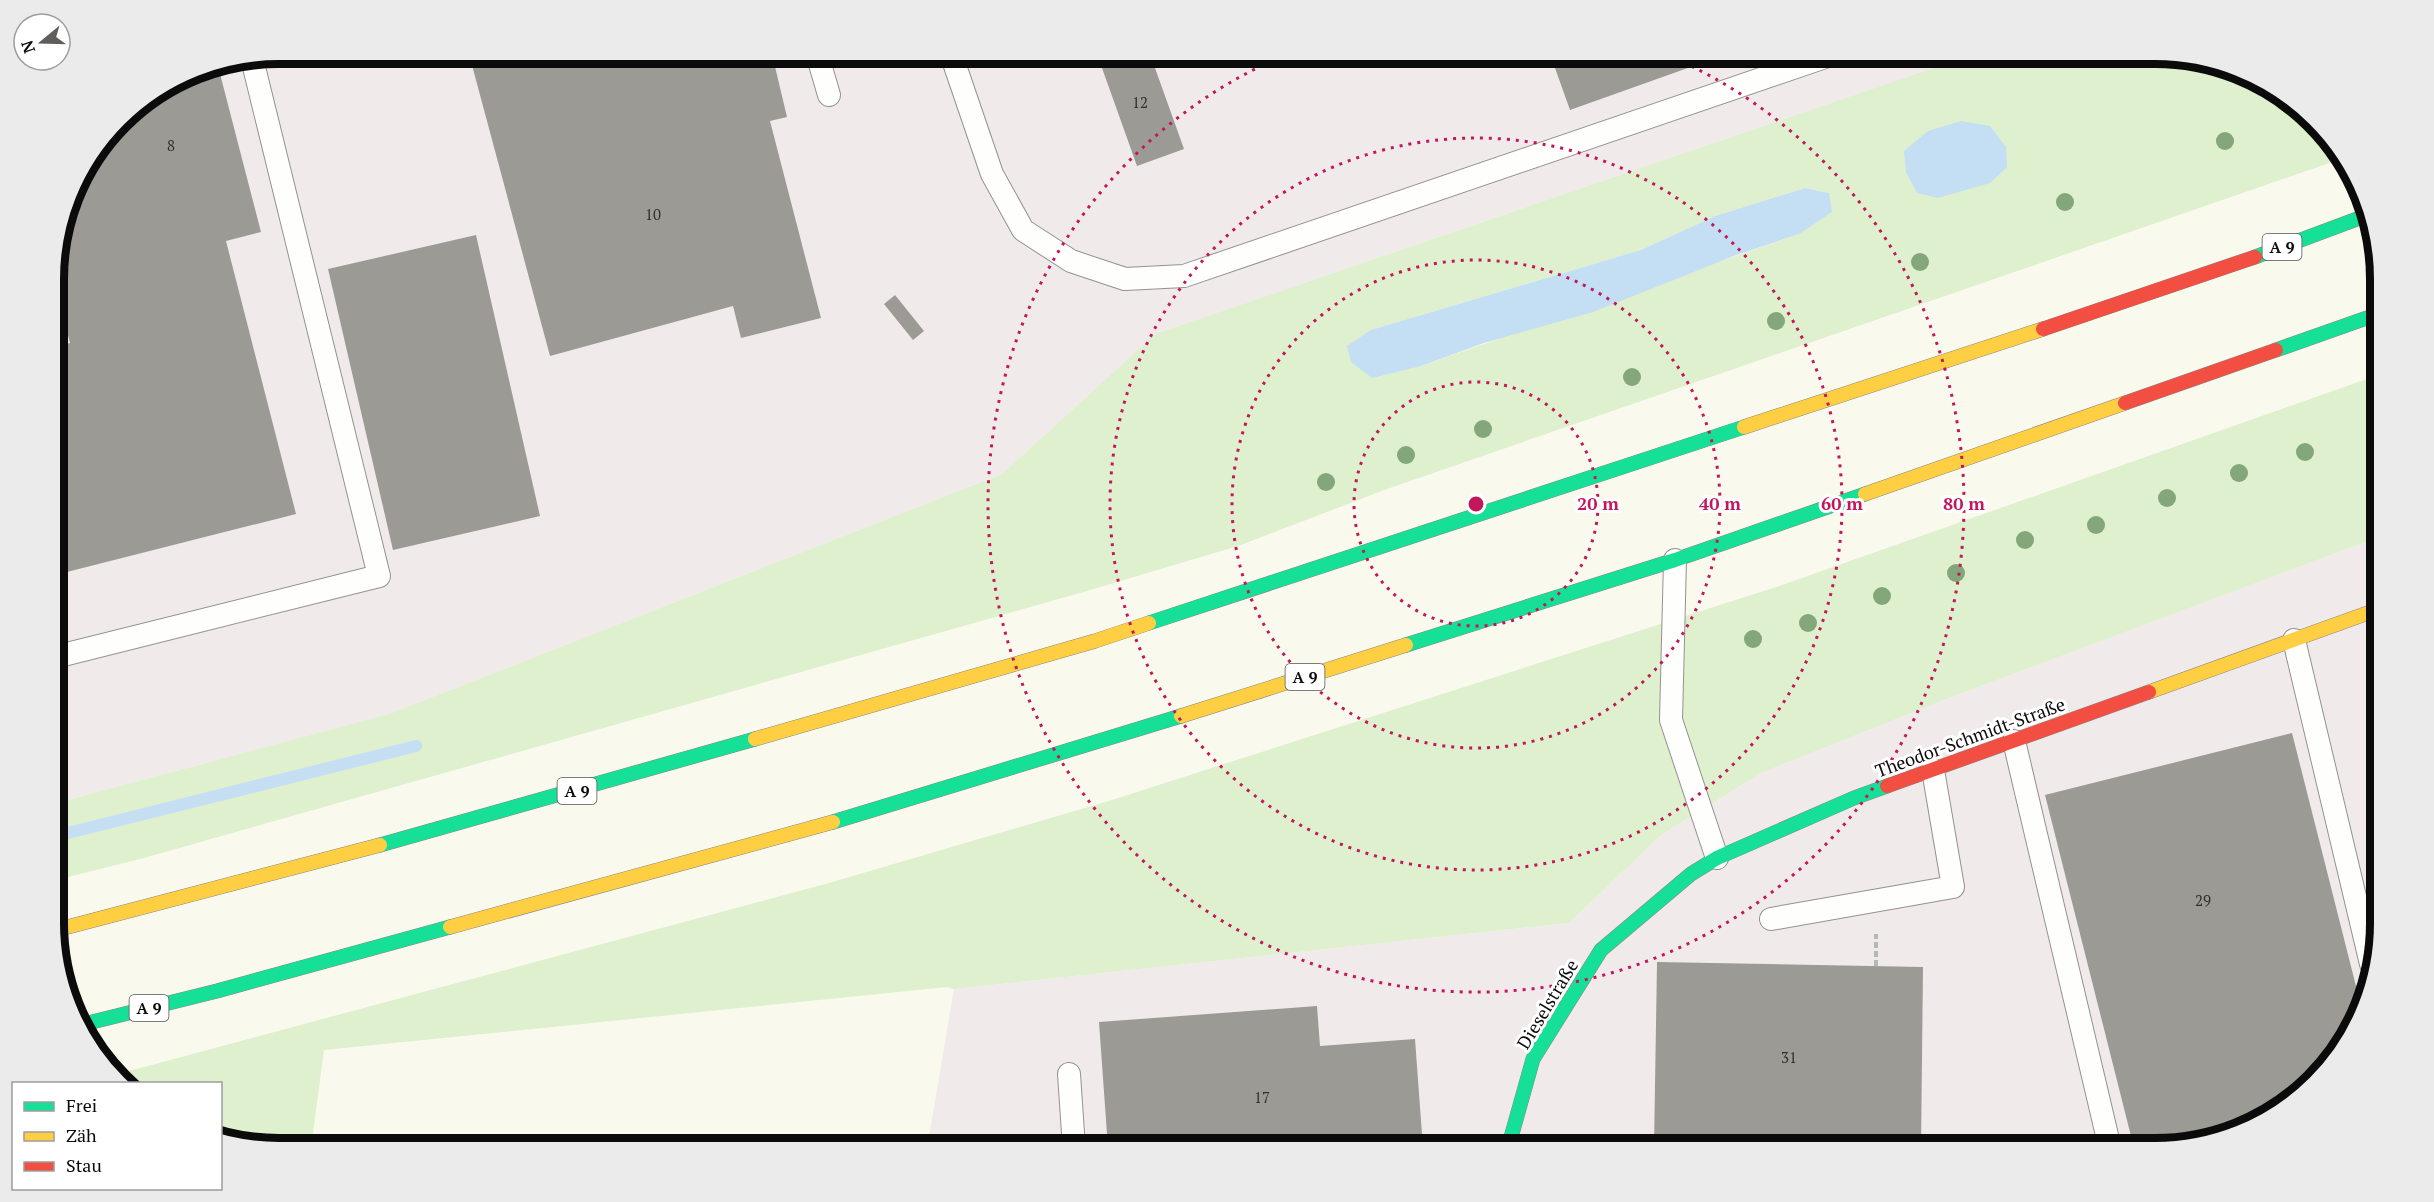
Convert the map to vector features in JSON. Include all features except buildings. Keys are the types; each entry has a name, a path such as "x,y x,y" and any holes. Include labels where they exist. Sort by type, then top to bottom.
{"main road":[{"name":"A 9","path":"64,928 160,905 460,824 1095,641 2200,277 2360,218"},
{"name":"A 9","path":"89,1023 217,991 818,827 1108,739 1675,560 2370,317"},
{"name":"Theodor-Schmidt-Straße","path":"1601,950 1691,874 1717,858 1854,798 2370,612"},
{"name":"Dieselstraße","path":"1511,1138 1533,1059 1601,950"}],"lane":[{"path":"820,64 829,95"},
{"path":"954,64 992,174 1023,230 1071,261 1125,279 1184,276 1805,64"},
{"path":"64,655 379,576 254,66"},
{"path":"1675,560 1671,720 1717,858"},
{"path":"2294,640 2368,951"},
{"path":"2014,741 2107,1138"},
{"path":"1771,919 1953,887 1933,770"},
{"path":"1069,1074 1073,1138"}],"shaded area":[{"path":"279,64 1945,64 1155,334 1002,474 389,714 64,801 66,251 81,197 93,172 109,148 127,127 148,109 172,93 197,81 251,66"},
{"path":"2370,540 2370,923 2368,951 2358,992 2347,1018 2325,1054 2307,1075 2262,1109 2237,1121 2183,1136 2155,1138 929,1138 954,989 1569,923 1661,835 1761,773 1949,698"}],"green space":[{"path":"1945,64 2155,64 2183,66 2210,72 2250,87 2286,109 2307,127 2334,161 1387,489 1238,546 1080,593 144,858 64,878 64,801 389,714 1002,474 1155,334","holes":["1805,188 1829,193 1799,234 1421,366 1371,330 1641,250 1715,216"]},
{"path":"2370,378 2370,540 1949,698 1761,773 1661,835 1569,923 954,989 948,987 324,1050 312,1138 251,1136 222,1129 222,1082 136,1082 125,1072 829,883 1112,800 1782,585"}],"water":[{"path":"1961,121 1990,126 2006,147 2007,167 1990,183 1938,198 1917,193 1906,172 1904,151 1928,131"},
{"path":"1805,188 1829,193 1832,212 1799,234 1734,256 1593,312 1484,343 1421,366 1372,378 1351,362 1347,346 1371,330 1641,250 1715,216"}],"waterway":[{"path":"64,834 416,746"}],"traffic: fast":[{"path":"2255,257 2360,218"},
{"path":"2276,350 2370,317"},
{"path":"1149,623 1744,427"},
{"path":"1406,645 1675,560 1865,494"},
{"path":"833,822 1181,716"},
{"path":"380,845 755,739"},
{"path":"1511,1138 1533,1059 1601,950 1691,874 1717,858 1854,798 1887,786"},
{"path":"89,1023 217,991 450,927"}],"traffic: slow":[{"path":"1744,427 2043,329"},
{"path":"1865,494 2125,403"},
{"path":"2149,692 2370,612"},
{"path":"755,739 1095,641 1149,623"},
{"path":"1181,716 1406,645"},
{"path":"450,927 833,822"},
{"path":"64,928 380,845"}],"traffic: jam":[{"path":"2043,329 2255,257"},
{"path":"2125,403 2276,350"},
{"path":"1887,786 2149,692"}]}
